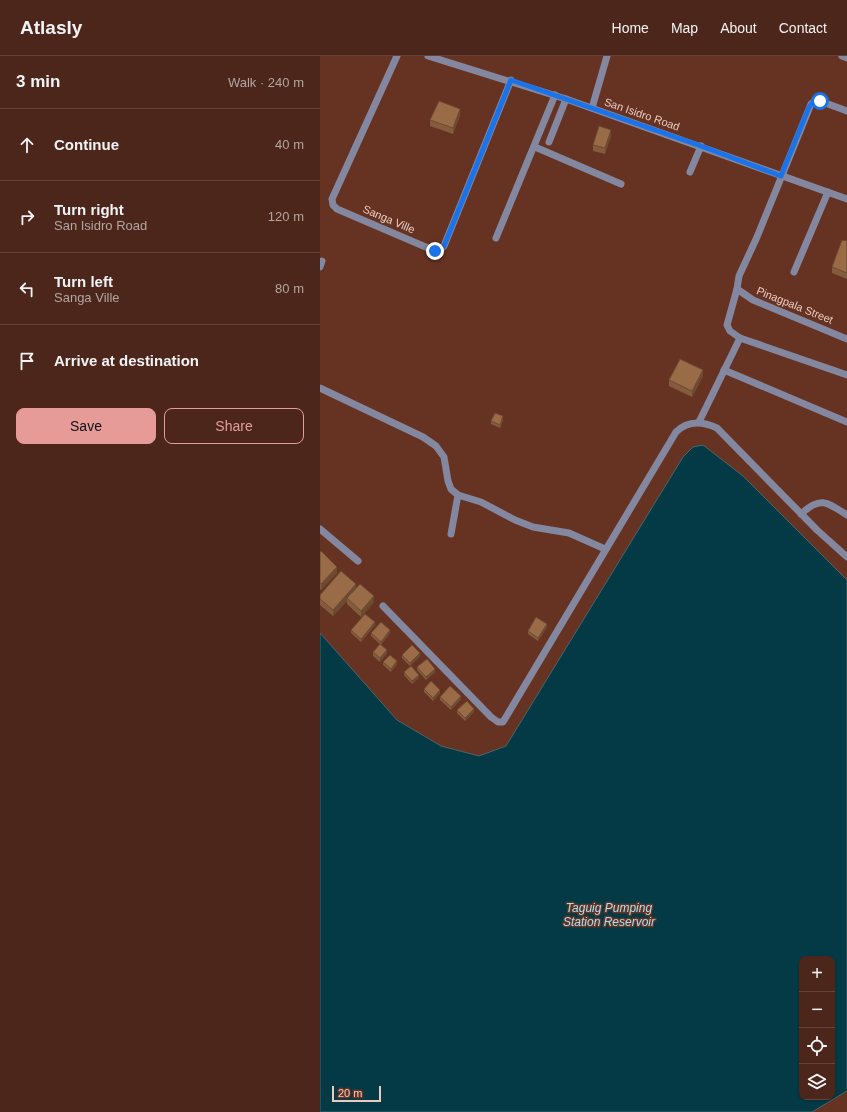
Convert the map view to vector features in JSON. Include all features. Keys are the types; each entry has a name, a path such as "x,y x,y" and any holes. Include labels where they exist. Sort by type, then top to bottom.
{"street":[{"name":"Sanga Ville","path":"396,56 332,199 333,205 337,209 435,251 440,250 444,246 511,80"},
{"name":"San Isidro Road","path":"428,56 511,80 566,98 847,199"},
{"path":"592,108 607,56"},
{"path":"842,56 847,58"},
{"path":"496,238 555,95"},
{"path":"549,142 566,98"},
{"path":"847,111 820,101 813,102 781,176 757,237 739,276 727,325 730,331 740,338 847,375"},
{"path":"690,172 701,146"},
{"path":"534,147 621,184"},
{"path":"794,272 828,192"},
{"name":"Pinagpala Street","path":"737,289 753,300 847,339"},
{"path":"699,422 740,338"},
{"path":"724,370 847,422"},
{"path":"320,388 400,425 423,437 436,446 444,457 451,489 458,495 481,502 515,520 533,527 569,533 605,549"},
{"path":"383,606 491,717 498,722 503,722 676,432 682,426 699,422 716,428 801,514 847,557"},
{"path":"451,534 458,495"},
{"path":"801,514 810,506 820,502 829,503 847,515"},
{"path":"320,529 358,561"}],"water":[{"name":"Taguig Pumping Station Reservoir","path":"703,445 743,476 847,580 847,1091 835,1098 835,956 799,956 799,1100 832,1100 812,1112 320,1112 320,633 397,720 441,746 479,756 506,746 683,457 693,447"}],"building":[{"path":"439,101 460,109 453,128 430,120"},
{"path":"599,126 611,130 605,148 593,145"},
{"path":"842,240 847,241 847,273 832,267"},
{"path":"680,359 703,370 692,391 669,380"},
{"path":"495,413 503,416 500,425 491,421"},
{"path":"321,551 337,567 321,584 320,552"},
{"path":"341,571 356,584 333,610 320,599 320,595"},
{"path":"360,584 374,596 361,611 347,598"},
{"path":"365,614 375,622 361,639 351,630"},
{"path":"536,617 547,624 538,638 528,631"},
{"path":"381,622 390,630 381,642 371,633"},
{"path":"380,644 387,650 380,658 373,652"},
{"path":"412,645 420,653 410,663 402,655"},
{"path":"390,655 397,661 391,669 383,662"},
{"path":"427,659 435,669 426,677 417,667"},
{"path":"411,666 419,675 412,681 404,672"},
{"path":"431,681 440,690 433,698 424,689"},
{"path":"450,686 461,696 451,707 440,697"},
{"path":"467,701 474,709 465,718 457,710"}],"route":[{"path":"435,251 440,250 444,246 511,80 701,146 781,176 809,107 816,100 820,101"}]}
